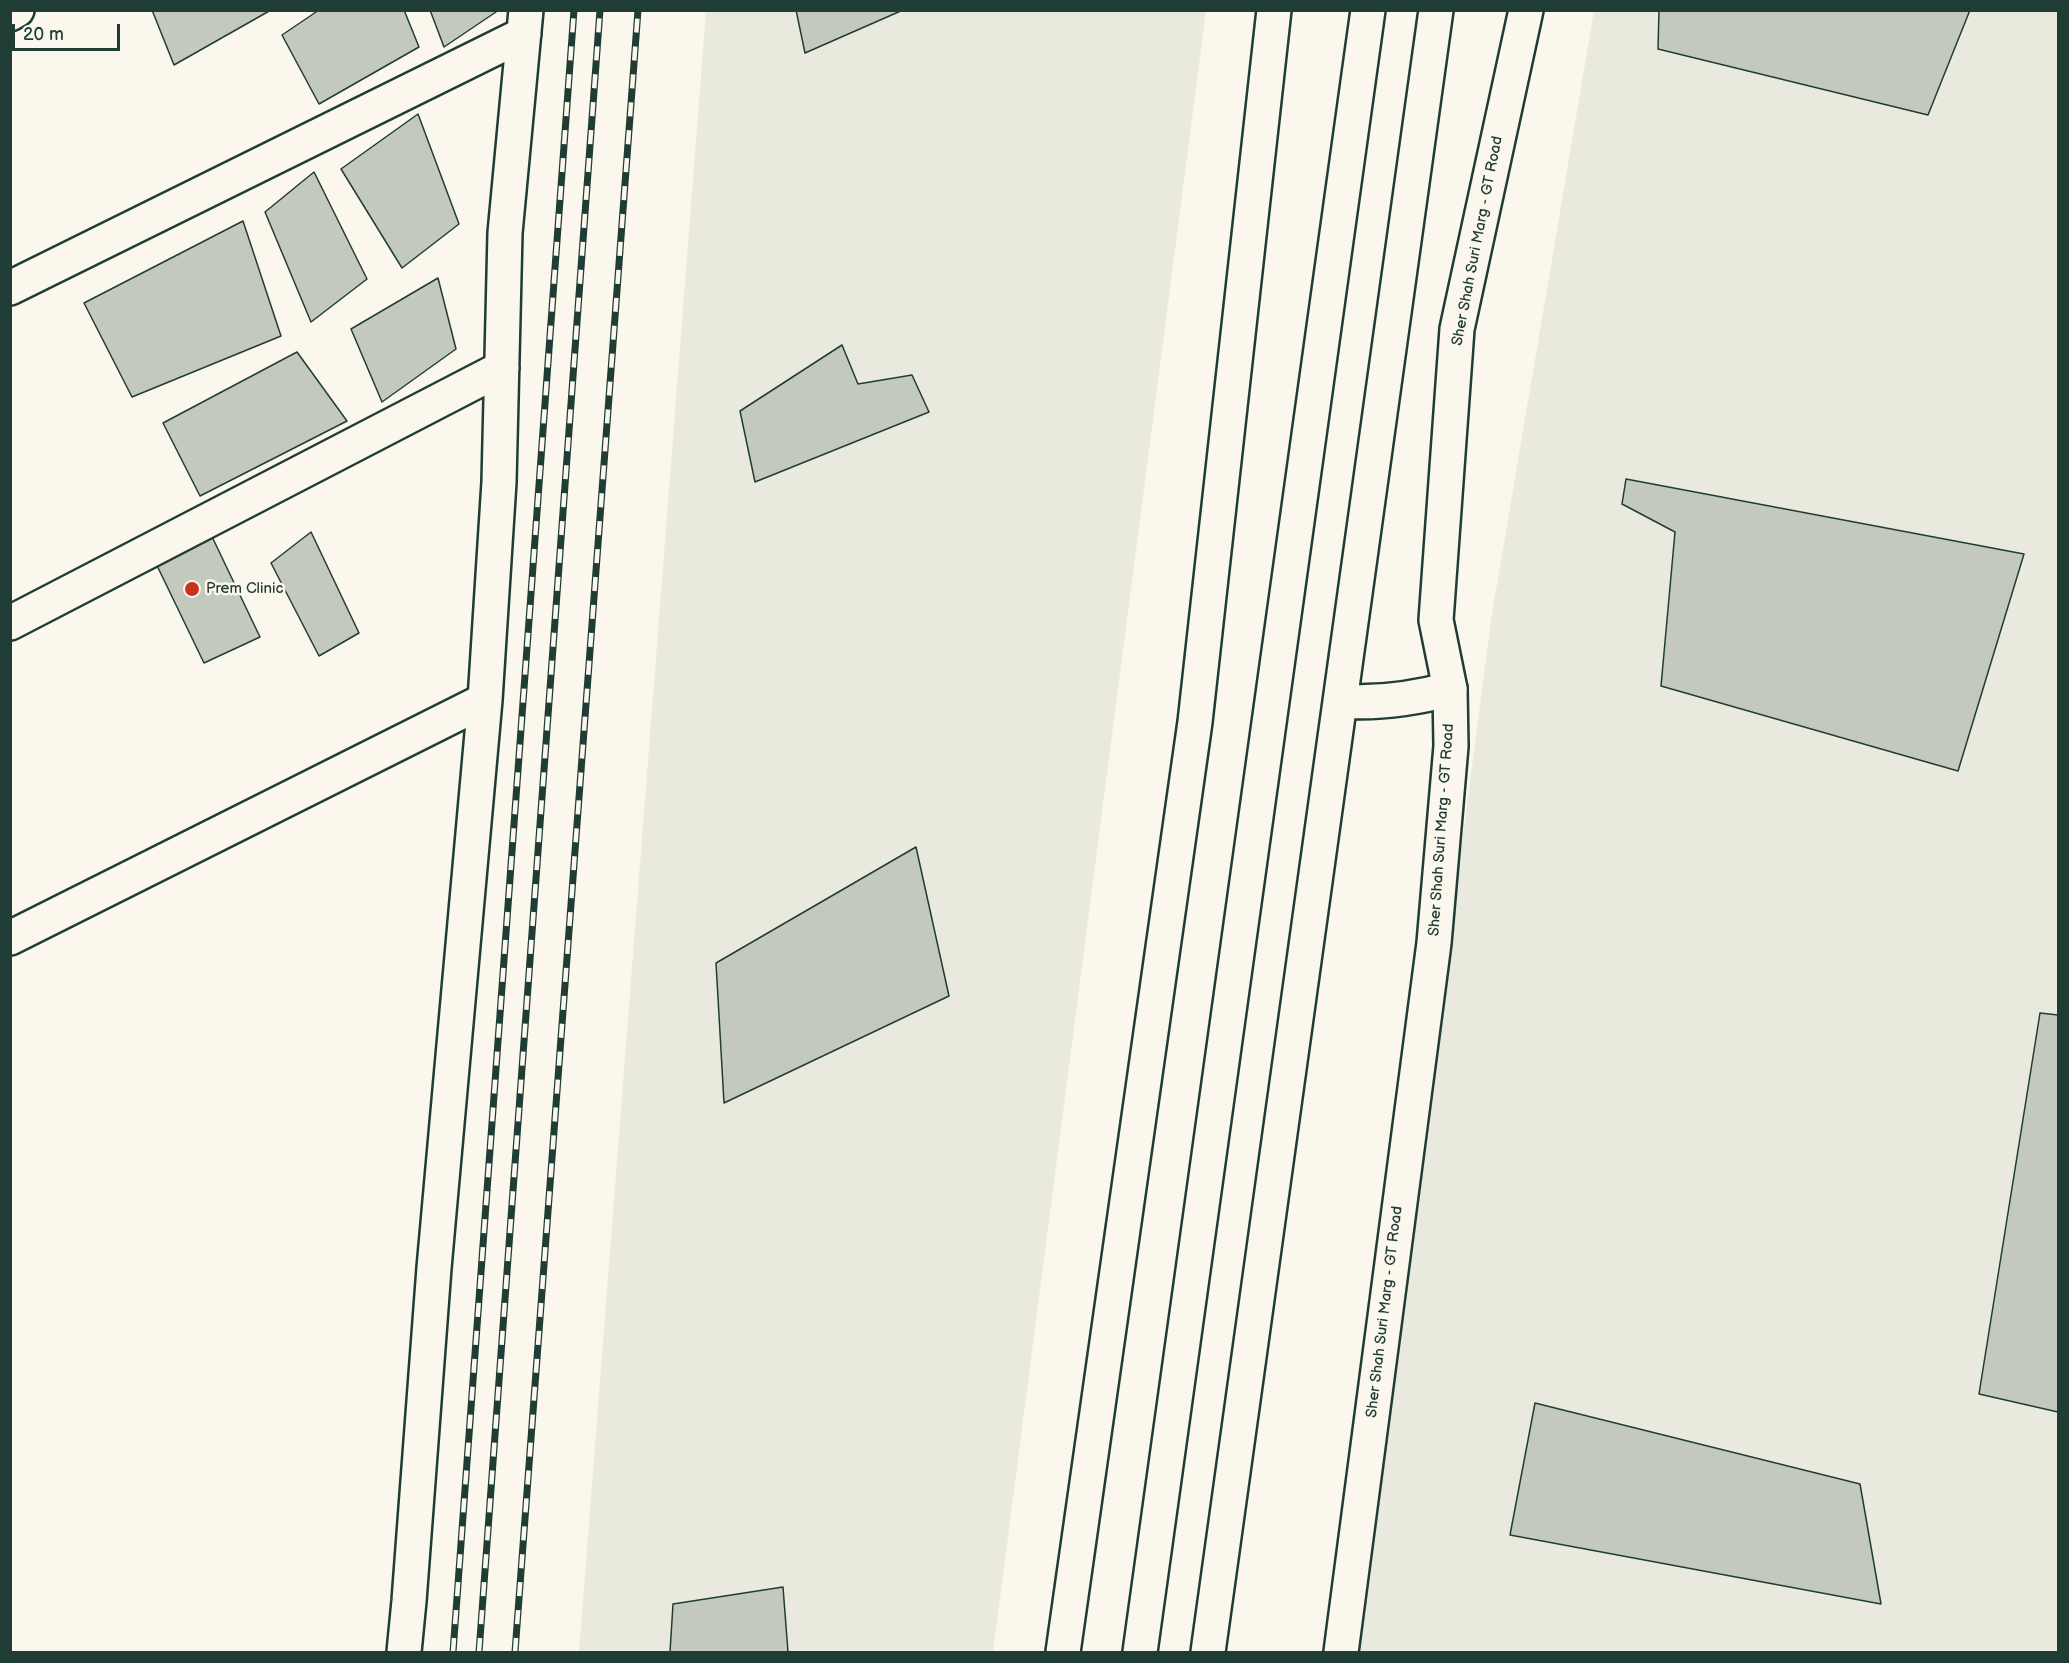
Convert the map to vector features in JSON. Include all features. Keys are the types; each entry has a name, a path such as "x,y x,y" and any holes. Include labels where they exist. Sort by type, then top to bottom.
{"main road":[{"path":"10,14 17,10"},
{"path":"1063,1653 1195,722 1274,10"},
{"path":"1140,1653 1368,10"},
{"path":"1208,1653 1436,10"},
{"name":"Sher Shah Suri Marg - GT Road","path":"1341,1653 1434,943 1451,746 1450,689 1436,620 1457,329 1526,10"},
{"path":"10,288 525,22"},
{"path":"404,1653 434,1268 485,700 499,482 505,233 525,22"},
{"path":"10,623 502,368"},
{"path":"1340,701 1368,703 1396,701 1423,697 1450,689"},
{"path":"10,938 485,700"}],"shaded area":[{"path":"706,11 1206,11 993,1652 579,1652"},
{"path":"1594,11 2058,11 2058,1652 1357,1652 1491,620"}],"building":[{"path":"152,10 271,10 174,65"},
{"path":"319,10 404,10 419,47 319,104 282,35"},
{"path":"430,10 496,10 496,12 444,47"},
{"path":"796,10 903,10 805,53"},
{"path":"1659,10 1970,10 1928,115 1658,49"},
{"path":"418,114 459,224 402,268 341,169"},
{"path":"314,172 367,279 311,322 265,212"},
{"path":"243,221 281,336 132,397 84,303"},
{"path":"438,278 456,349 382,402 351,329"},
{"path":"842,345 858,384 912,375 929,412 755,482 740,411"},
{"path":"297,352 347,421 200,496 163,423"},
{"path":"1626,479 2024,554 1958,771 1661,686 1675,532 1622,504"},
{"path":"205,522 260,637 204,663 149,549"},
{"path":"311,532 359,633 319,656 271,563"},
{"path":"916,847 949,996 724,1103 716,963"},
{"path":"2040,1013 2058,1015 2058,1412 1979,1394"},
{"path":"1535,1403 1860,1484 1881,1604 1510,1535"},
{"path":"783,1587 788,1652 670,1652 673,1604"}],"railway":[{"path":"453,1652 574,10"},
{"path":"479,1652 600,10"},
{"path":"515,1652 638,10"}],"place":[{"name":"Prem Clinic","path":"192,589"}]}
